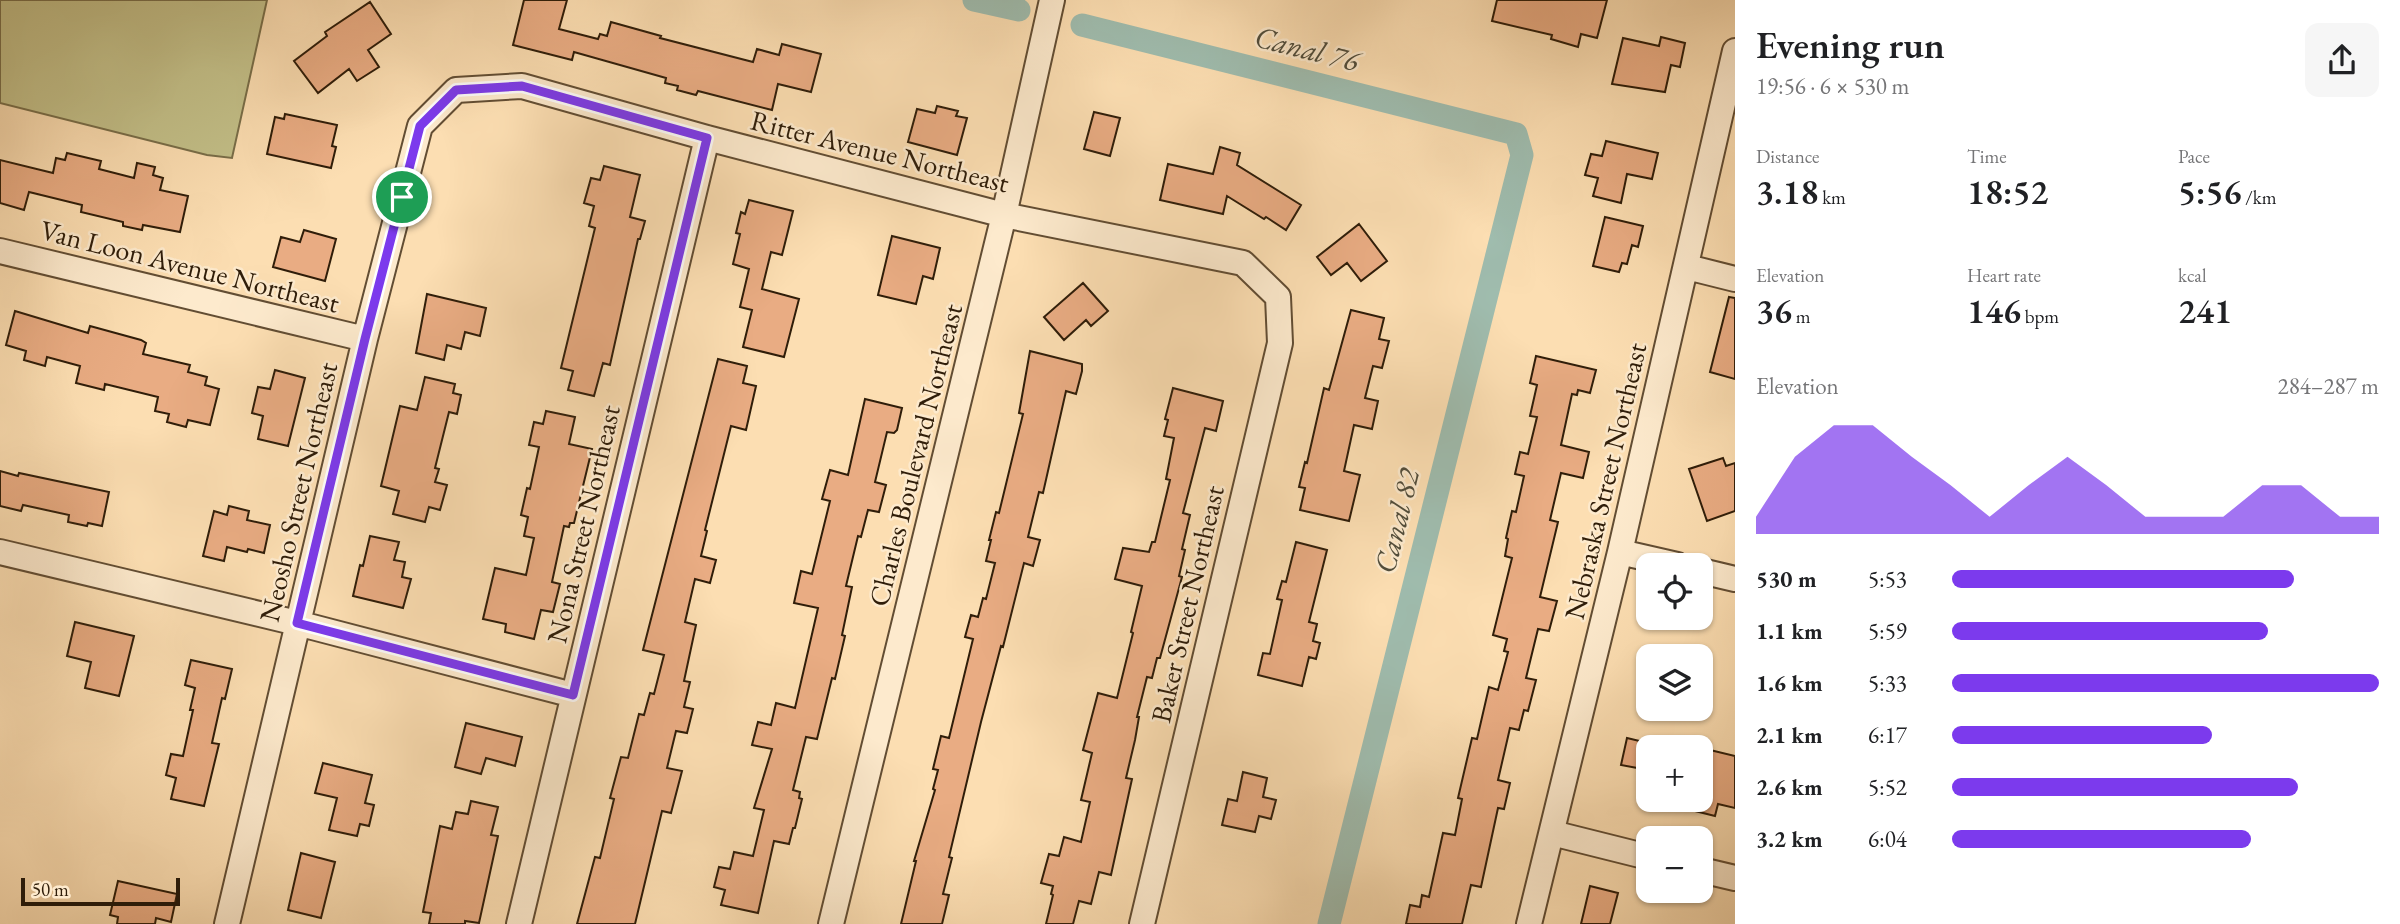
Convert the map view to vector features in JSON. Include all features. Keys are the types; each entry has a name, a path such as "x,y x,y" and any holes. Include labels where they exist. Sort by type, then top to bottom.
{"street":[{"name":"Charles Boulevard Northeast","path":"831,924 1004,215 1052,0"},
{"name":"Nebraska Street Northeast","path":"1530,924 1687,267 1735,51"},
{"name":"Ritter Avenue Northeast","path":"456,90 522,86 707,138 1004,215 1243,263 1278,297"},
{"name":"Neosho Street Northeast","path":"228,924 365,339 420,126 456,90"},
{"name":"Nona Street Northeast","path":"519,924 707,138"},
{"name":"Van Loon Avenue Northeast","path":"0,251 365,339"},
{"path":"1687,267 1735,279"},
{"name":"Baker Street Northeast","path":"1142,924 1280,343 1278,297"},
{"path":"0,552 297,623 573,695"},
{"path":"1620,552 1636,556"},
{"path":"1713,574 1735,579"},
{"path":"1552,833 1636,854"},
{"path":"1713,873 1735,878"}],"shaded area":[{"path":"0,0 267,0 232,158 207,155 0,103"}],"building":[{"path":"524,0 567,0 559,29 598,39 600,34 607,36 611,22 661,36 660,38 753,62 757,49 779,55 782,44 821,54 811,92 778,84 772,110 698,91 696,95 677,90 678,86 665,83 666,78 574,52 572,60 513,45"},
{"path":"1497,0 1607,0 1597,38 1581,34 1578,47 1551,39 1552,35 1492,21"},
{"path":"370,2 391,34 368,50 379,67 357,81 349,69 318,93 294,61 327,36 325,32"},
{"path":"1661,37 1685,43 1680,67 1671,65 1665,92 1612,84 1623,38 1659,46"},
{"path":"937,106 958,111 956,116 967,118 957,155 908,142 917,109 935,113"},
{"path":"1094,112 1120,118 1110,156 1084,149"},
{"path":"285,114 337,125 331,168 267,154 275,117 284,119"},
{"path":"1606,141 1658,153 1652,179 1627,174 1621,203 1593,196 1598,178 1585,175 1591,154 1602,156"},
{"path":"1220,147 1240,153 1237,165 1301,205 1286,230 1227,196 1223,214 1160,200 1168,164 1213,174"},
{"path":"67,153 101,161 99,169 134,178 137,163 155,167 153,175 163,178 160,190 188,196 180,232 143,225 142,230 123,226 123,222 81,212 82,205 29,192 24,210 0,203 0,160 53,173 56,158 65,160"},
{"path":"604,166 640,175 630,217 645,221 638,239 610,365 603,363 594,396 568,390 573,371 561,368 595,228 589,226 594,206 584,203 591,178 600,180"},
{"path":"749,200 793,211 782,255 771,252 762,289 799,299 784,357 743,347 752,310 740,307 749,269 733,264 740,234 736,233 741,212 745,214"},
{"path":"1605,217 1643,226 1638,247 1632,245 1627,264 1622,263 1619,272 1593,266"},
{"path":"1359,224 1387,261 1361,281 1347,263 1331,275 1317,257"},
{"path":"304,230 336,239 325,281 273,267 281,237 300,242"},
{"path":"892,236 940,248 933,279 923,276 916,304 878,295"},
{"path":"1083,283 1108,311 1091,326 1086,320 1064,340 1044,317"},
{"path":"427,294 486,308 480,336 465,332 461,349 447,345 444,360 416,353"},
{"path":"1729,297 1735,298 1735,379 1710,372"},
{"path":"1351,310 1384,318 1379,339 1389,341 1382,368 1373,366 1365,398 1378,401 1372,429 1354,425 1344,471 1360,475 1349,521 1300,510 1305,488 1299,487 1324,388 1329,390"},
{"path":"15,311 88,333 90,326 141,340 146,343 143,354 190,365 188,372 207,377 205,385 219,389 210,425 188,420 186,427 167,422 169,414 155,411 158,397 105,384 104,390 76,383 80,366 47,357 45,366 24,360 26,351 6,345"},
{"path":"1030,351 1082,364 1082,371 1076,394 1066,391 1043,493 1039,492 1028,537 1040,540 1033,566 1024,563 981,722 949,857 952,858 943,894 949,895 942,924 901,924 914,861 935,790 933,789 938,770 933,769 941,736 949,738 973,639 965,637 971,615 978,617 983,598 986,599 995,563 986,561 989,540 996,512 999,513 1023,414 1019,413"},
{"path":"1536,356 1596,370 1590,393 1578,390 1577,395 1572,394 1561,445 1589,452 1583,478 1561,473 1550,520 1558,522 1540,597 1557,601 1549,631 1538,629 1526,678 1536,680 1528,711 1524,710 1519,730 1510,728 1498,780 1510,783 1504,809 1498,808 1481,887 1471,885 1462,924 1406,924 1410,905 1420,907 1422,895 1429,897 1443,833 1455,835 1462,799 1458,798 1472,738 1477,739 1489,687 1498,690 1508,652 1504,651 1507,639 1493,635 1512,558 1505,556 1506,538 1512,511 1516,512 1524,476 1515,474 1520,452 1528,454 1537,417 1530,416 1537,385 1530,383"},
{"path":"718,359 747,366 743,383 756,386 746,430 731,426 705,530 707,531 701,556 716,560 710,583 695,579 685,622 696,625 684,681 690,682 684,707 693,709 687,733 676,731 667,768 682,771 671,813 662,811 635,924 577,924 595,857 600,858 614,799 610,798 621,757 628,758 639,714 644,715 650,693 654,694 664,655 643,650"},
{"path":"275,370 305,378 288,446 258,439 263,416 252,413 258,387 270,389"},
{"path":"425,377 455,384 453,393 461,395 457,414 449,412 435,468 439,469 435,482 447,485 440,510 429,507 425,522 393,514 399,491 381,486 400,406 417,410"},
{"path":"1173,388 1223,401 1216,431 1205,428 1183,513 1190,515 1182,549 1185,550 1179,576 1182,577 1160,658 1157,658 1152,678 1147,677 1137,717 1135,740 1126,778 1132,779 1111,875 1099,872 1091,904 1079,901 1073,924 1046,924 1053,886 1041,883 1049,854 1059,856 1064,837 1081,842 1090,802 1081,800 1092,753 1083,750 1098,693 1117,698 1133,633 1131,632 1142,586 1115,579 1123,548 1149,552 1152,542 1155,542 1170,480 1166,479 1174,438 1164,436 1168,420 1165,419"},
{"path":"865,399 902,408 897,430 894,433 887,432 875,482 886,485 879,512 868,510 861,537 858,536 846,586 852,587 835,679 832,678 817,739 806,737 793,790 800,792 799,798 802,799 795,828 789,844 774,841 758,913 721,905 725,890 714,887 719,867 730,869 734,852 753,856 764,810 754,808 772,749 752,745 758,722 771,725 776,703 795,708 818,608 794,603 801,571 812,574 830,501 822,499 830,470 848,475"},
{"path":"546,411 575,417 569,444 592,449 574,523 570,523 569,527 564,526 552,582 560,584 553,612 541,610 534,639 505,632 506,624 483,619 495,568 526,575 534,538 524,536 528,517 521,515 539,447 529,445 534,422 543,424"},
{"path":"1723,458 1726,466 1735,463 1735,511 1707,521 1689,469"},
{"path":"0,471 109,492 102,526 68,522 69,515 23,505 21,511 0,506"},
{"path":"229,506 249,511 247,520 270,525 264,553 227,547 224,561 203,556 214,511 227,515"},
{"path":"370,536 399,542 394,560 405,562 402,577 411,579 403,608 353,596"},
{"path":"1296,542 1327,550 1309,622 1317,624 1313,641 1320,643 1316,659 1309,657 1302,686 1258,675 1263,653 1270,654 1282,600 1277,599 1282,581 1286,582"},
{"path":"75,622 134,636 119,696 85,688 91,662 67,656"},
{"path":"191,660 232,669 212,743 219,744 204,806 171,799 176,778 166,775 171,754 183,756 193,710 190,710 195,688 185,685"},
{"path":"466,723 522,737 515,766 486,758 481,774 455,767"},
{"path":"1627,738 1636,740 1636,768 1621,765"},
{"path":"1713,751 1735,756 1735,808 1718,804 1715,816 1699,812 1713,812"},
{"path":"323,763 372,775 365,803 374,805 369,826 360,824 357,836 329,830 337,798 315,793"},
{"path":"1243,772 1267,778 1263,797 1276,800 1271,819 1259,816 1255,832 1222,825 1228,799 1237,801"},
{"path":"471,801 498,807 491,835 498,836 479,923 465,921 465,924 429,924 431,913 423,912 440,826 452,829 456,812 468,814"},
{"path":"301,853 335,862 321,918 288,910"},
{"path":"118,881 177,894 171,922 156,918 155,924 117,924 118,917 110,915"},
{"path":"1590,886 1618,893 1610,924 1581,924"}],"waterway":[{"name":"Canal 76","path":"974,0 1019,10"},
{"name":"Canal 82","path":"1082,25 1516,134 1522,155 1329,924"}],"route":[{"path":"522,86 707,138 573,695 297,623 402,197 420,126 456,90 522,86"}]}
